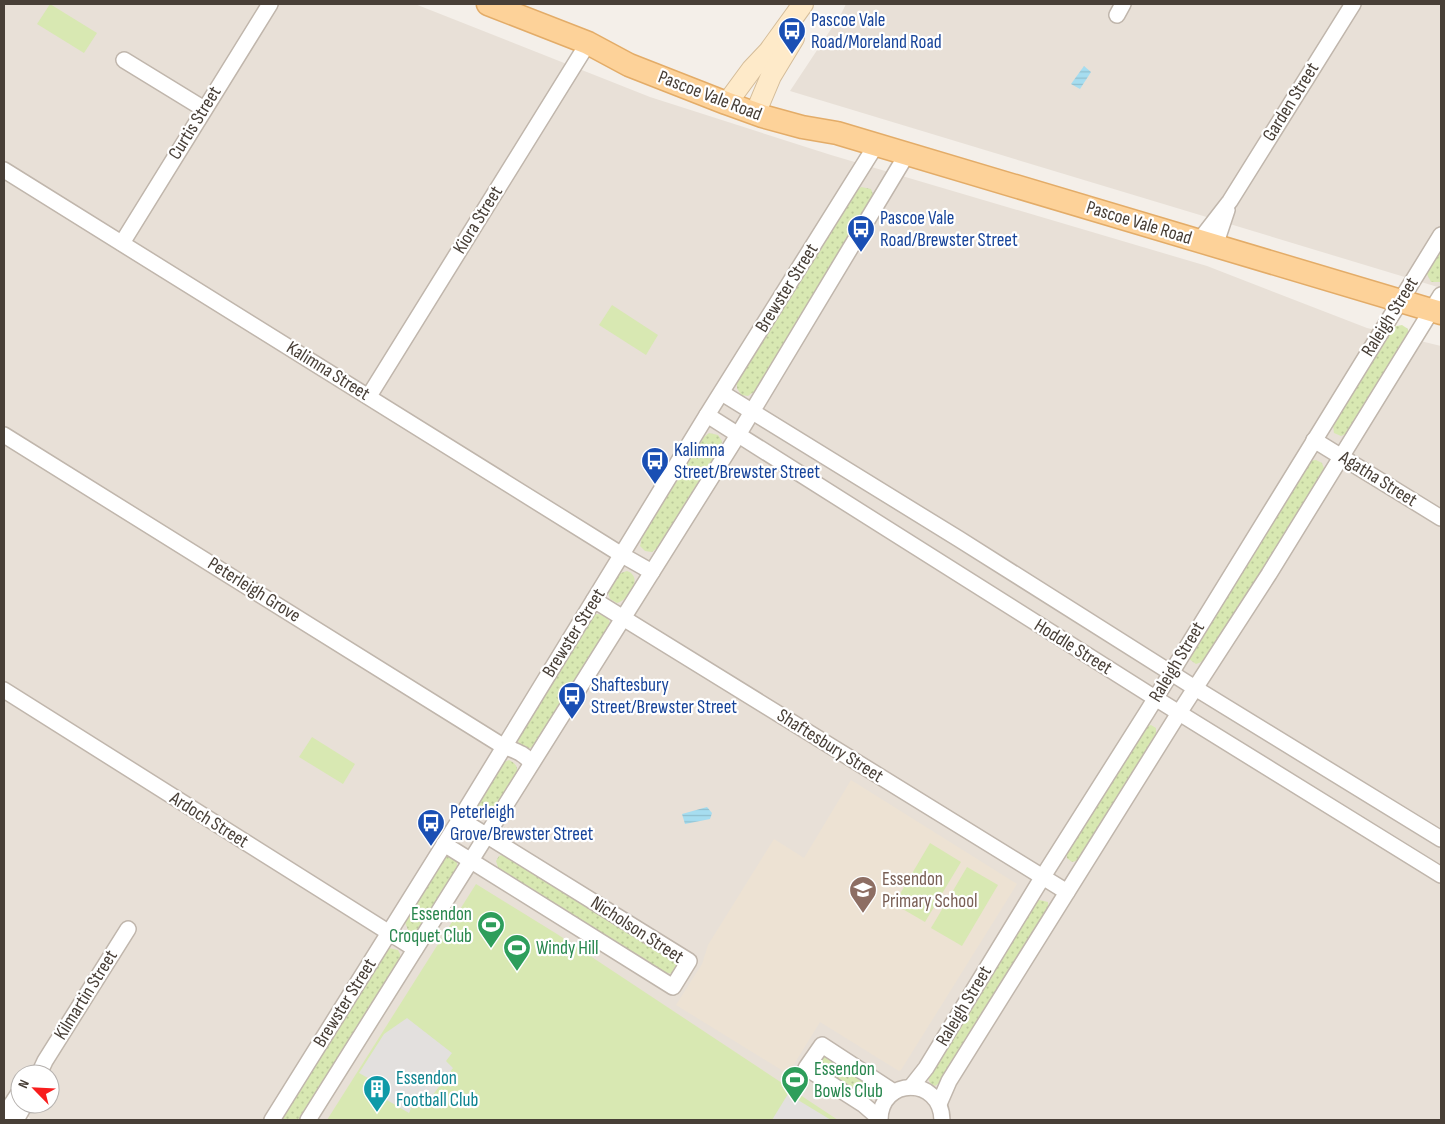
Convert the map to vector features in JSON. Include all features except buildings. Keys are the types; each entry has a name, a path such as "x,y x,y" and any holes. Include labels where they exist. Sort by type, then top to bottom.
{"main road":[{"name":"Pascoe Vale Road","path":"488,4 588,43 629,65 758,108 1400,301 1438,306"},
{"path":"731,98 769,51 803,4"},
{"path":"758,108 775,68 814,4"}],"street":[{"name":"Curtis Street","path":"122,243 270,4"},
{"name":"Garden Street","path":"1207,243 1230,201 1353,4"},
{"name":"Kiora Street","path":"369,396 588,43"},
{"path":"124,60 204,109"},
{"name":"Brewster Street","path":"272,1120 876,145"},
{"name":"Brewster Street","path":"308,1120 738,435 907,154"},
{"name":"Kalimna Street","path":"4,170 652,572"},
{"name":"Raleigh Street","path":"911,1087 926,1068 1441,235"},
{"name":"Raleigh Street","path":"939,1104 949,1081 1066,892 1178,713 1269,574 1341,456 1438,306"},
{"name":"Hoddle Street","path":"722,393 1441,839"},
{"name":"Hoddle Street","path":"707,415 1178,713 1441,875"},
{"name":"Peterleigh Grove","path":"4,434 504,746 520,752 532,763"},
{"name":"Agatha Street","path":"1314,440 1441,518"},
{"name":"Shaftesbury Street","path":"594,600 1066,892"},
{"name":"Ardoch Street","path":"4,690 415,949"},
{"name":"Nicholson Street","path":"444,844 673,987 689,961 460,819"},
{"name":"Kilmartin Street","path":"44,1064 128,929"},
{"path":"880,1119 864,1104 806,1068 822,1045 894,1092"},
{"path":"880,1119 881,1108 886,1099 902,1088 911,1087 927,1092 934,1097 939,1104 942,1120"}],"shaded area":[{"path":"4,4 415,4 650,97 831,155 1207,266 1367,328 1441,346 1441,1120 32,1120 25,1114 60,1114 60,1064 10,1064 10,1102 4,1097"},
{"path":"846,4 1441,4 1441,288 790,91"},
{"name":"Essendon Primary School","path":"851,780 1017,884 901,1070 899,1071 820,1022 788,1074 676,1005 702,964 708,945 774,839 804,858"},
{"path":"407,1018 452,1053 446,1061 453,1068 423,1108 414,1102 409,1113 363,1086 368,1078 359,1073 384,1034"},
{"name":"Essendon Bowls Club","path":"788,1094 831,1120 772,1120"}],"green space":[{"path":"50,4 97,33 84,53 37,24"},
{"path":"861,187 871,189 874,197 872,201 755,391 748,396 741,395 737,388 737,383 855,192"},
{"path":"1441,247 1441,282 1431,282 1426,272"},
{"path":"612,305 658,335 646,355 599,325"},
{"path":"1402,325 1408,329 1408,335 1348,433 1341,436 1334,433 1333,425 1392,327"},
{"path":"709,433 718,435 722,441 721,446 657,548 652,552 645,551 640,546 642,537 704,437"},
{"path":"1316,460 1322,463 1325,471 1204,661 1196,664 1189,659 1190,652 1307,461"},
{"path":"627,571 634,578 633,588 626,598 617,603 610,599 608,592 618,574"},
{"path":"596,614 605,616 610,623 534,746 527,749 519,744 519,735"},
{"path":"1151,725 1156,728 1156,738 1080,860 1072,862 1067,858 1066,849 1142,728"},
{"path":"312,737 355,764 343,784 299,757"},
{"path":"509,760 516,765 517,773 491,816 485,818 477,817 474,809 502,763"},
{"path":"930,843 961,862 925,922 894,904"},
{"path":"450,855 457,860 457,869 420,928 412,932 408,930 404,920 443,857"},
{"path":"502,855 505,855 674,959 678,966 672,974 663,972 499,870 496,861"},
{"path":"967,867 998,885 962,946 931,928"},
{"name":"Windy Hill","path":"476,884 557,934 838,1120 327,1120"},
{"path":"1035,899 1048,902 1048,911 942,1081 935,1086 930,1083 927,1076"},
{"path":"389,948 398,950 400,961 300,1120 278,1120 385,950"},
{"path":"824,1055 878,1088 876,1098 871,1100 865,1099 818,1068 817,1065"}],"water":[{"path":"1084,66 1091,72 1080,89 1071,84"},
{"path":"707,807 712,813 710,819 685,824 682,814"}],"place":[{"name":"Pascoe Vale Road/Moreland Road","path":"792,55"},
{"name":"Pascoe Vale Road/Brewster Street","path":"861,253"},
{"name":"Kalimna Street/Brewster Street","path":"655,485"},
{"name":"Shaftesbury Street/Brewster Street","path":"572,720"},
{"name":"Peterleigh Grove/Brewster Street","path":"431,847"},
{"name":"Essendon Primary School","path":"863,914"},
{"name":"Essendon Croquet Club","path":"491,949"},
{"name":"Windy Hill","path":"517,972"},
{"name":"Essendon Bowls Club","path":"795,1104"},
{"name":"Essendon Football Club","path":"377,1113"}]}
